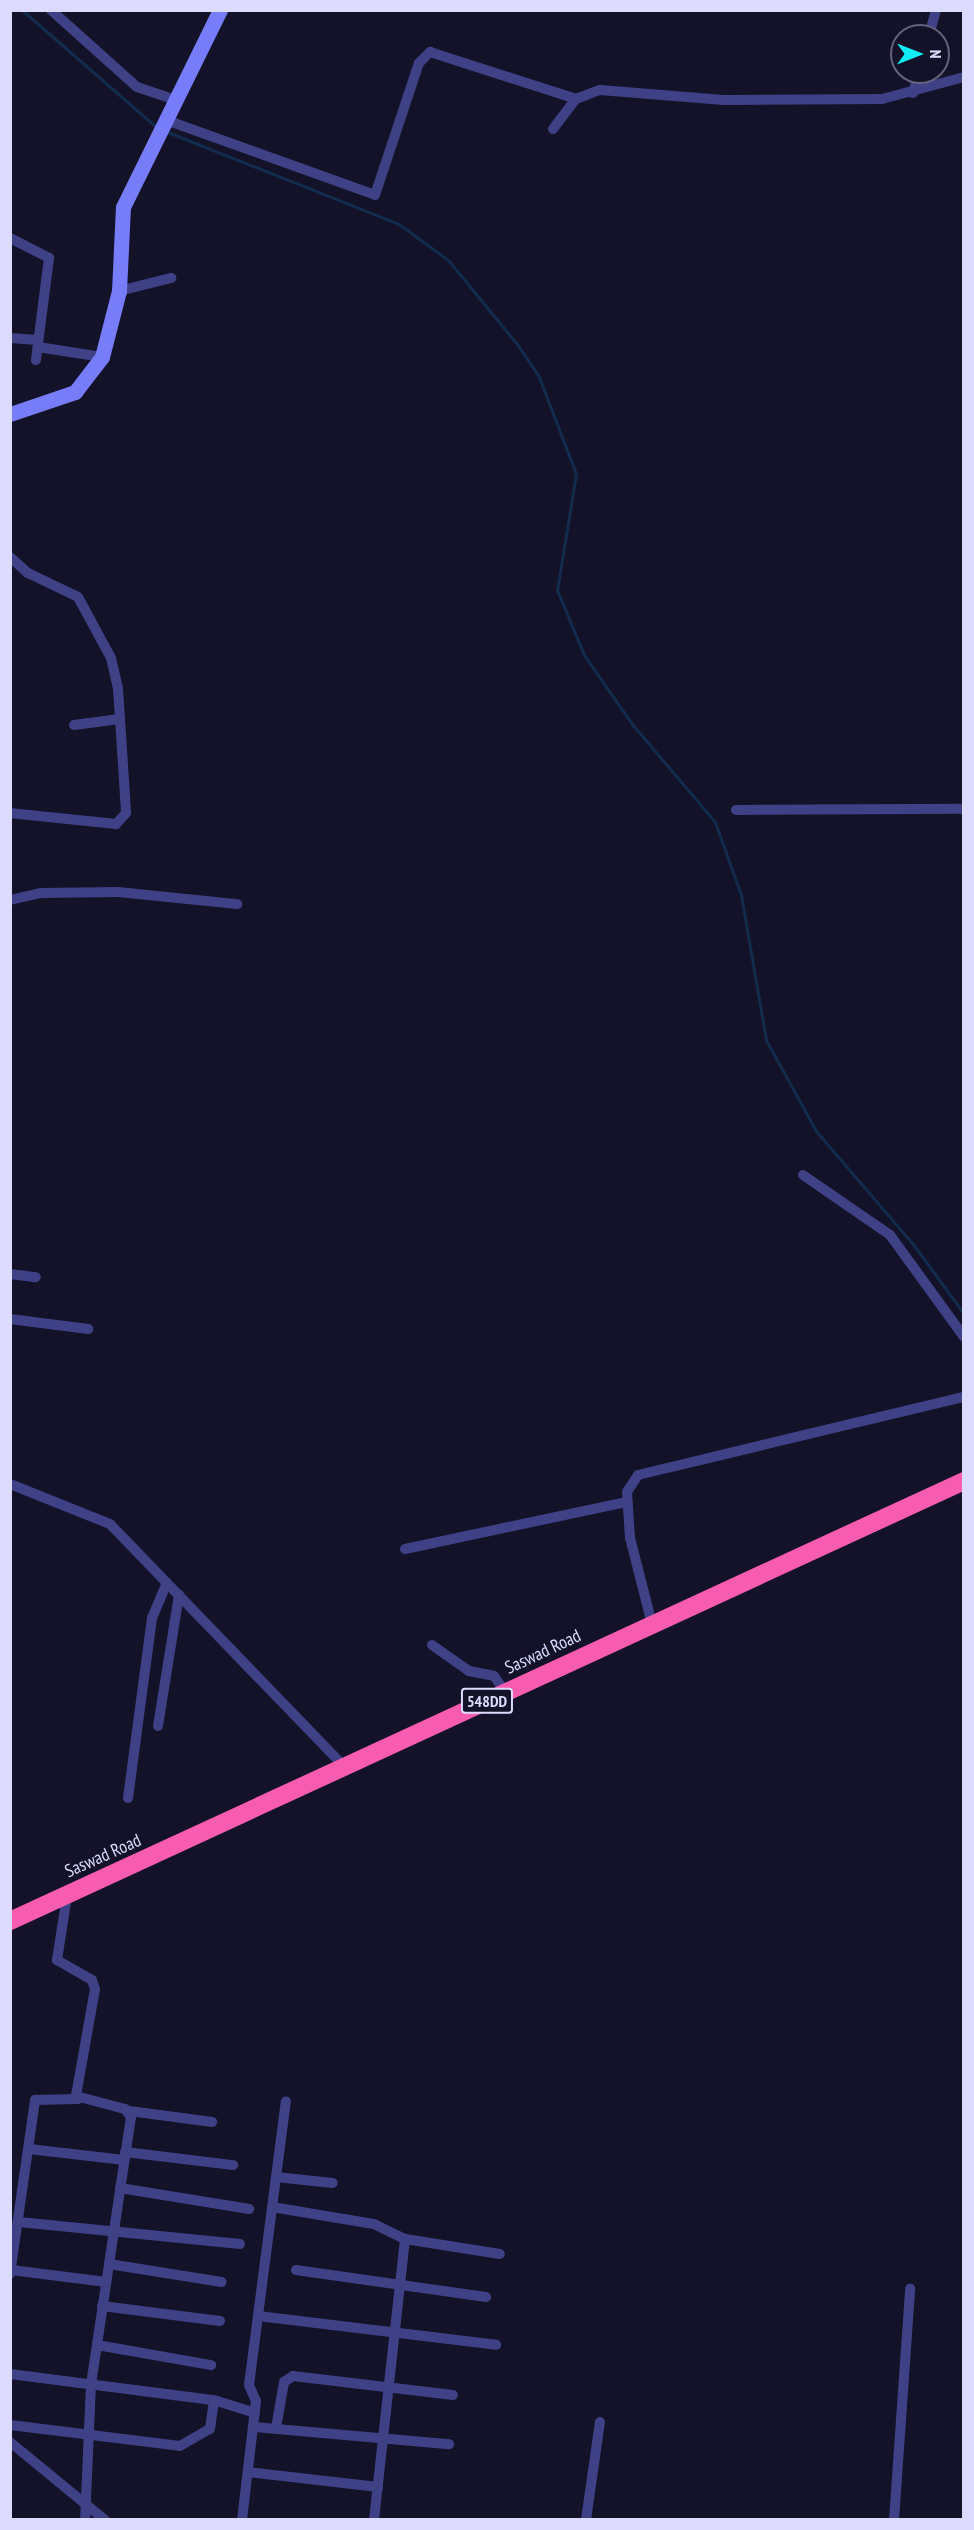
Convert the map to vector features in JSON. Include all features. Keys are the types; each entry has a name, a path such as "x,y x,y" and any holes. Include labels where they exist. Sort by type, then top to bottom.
{"highway":[{"name":"Saswad Road","path":"10,1921 963,1481"}],"street":[{"path":"51,10 137,87 176,100"},
{"path":"10,414 75,392 102,357 119,291 123,207 158,143 165,122 218,12"},
{"path":"165,122 375,195 419,63 430,52 576,99"},
{"path":"553,129 576,99 600,90 724,100 882,99 913,93 963,77"},
{"path":"913,93 916,84"},
{"path":"10,238 49,258 36,360"},
{"path":"119,291 171,278"},
{"path":"10,338 102,357"},
{"path":"10,557 85,606 111,658 120,719 123,821 10,813"},
{"path":"74,725 120,719"},
{"path":"736,810 963,809"},
{"path":"10,900 41,893 118,892 237,904"},
{"path":"803,1175 890,1235 963,1337"},
{"path":"10,1274 36,1277"},
{"path":"10,1320 88,1329"},
{"path":"652,1624 636,1571 627,1502 628,1483 638,1475 963,1397"},
{"path":"10,1484 110,1524 345,1767"},
{"path":"405,1549 627,1502"},
{"path":"128,1798 152,1618 167,1582"},
{"path":"158,1726 180,1595"},
{"path":"432,1646 469,1671 494,1676 506,1693"},
{"path":"67,1896 57,1960 92,1980 94,1989 78,2099"},
{"path":"106,2282 11,2272 35,2100 78,2099 129,2111 212,2122"},
{"path":"242,2520 256,2398 249,2385 286,2101"},
{"path":"85,2520 91,2384 129,2111"},
{"path":"29,2149 233,2165"},
{"path":"276,2176 333,2183"},
{"path":"120,2188 249,2209"},
{"path":"272,2207 374,2224 405,2239 500,2254"},
{"path":"19,2222 240,2244"},
{"path":"374,2520 405,2239"},
{"path":"109,2264 222,2282"},
{"path":"296,2270 486,2297"},
{"path":"894,2520 910,2289"},
{"path":"102,2306 220,2321"},
{"path":"258,2316 496,2345"},
{"path":"97,2345 211,2365"},
{"path":"10,2374 214,2400 255,2413"},
{"path":"276,2428 287,2378 453,2395"},
{"path":"10,2426 88,2432 190,2445 210,2429 214,2400"},
{"path":"586,2520 600,2422"},
{"path":"253,2427 449,2444"},
{"path":"10,2442 105,2520"},
{"path":"248,2472 378,2487"}],"waterway":[{"path":"22,10 156,127"},
{"path":"165,131 399,224 448,260 517,344 539,377 576,474 557,590 584,655 632,724 715,822 741,895 766,1040 816,1131 913,1244 964,1314"}]}
